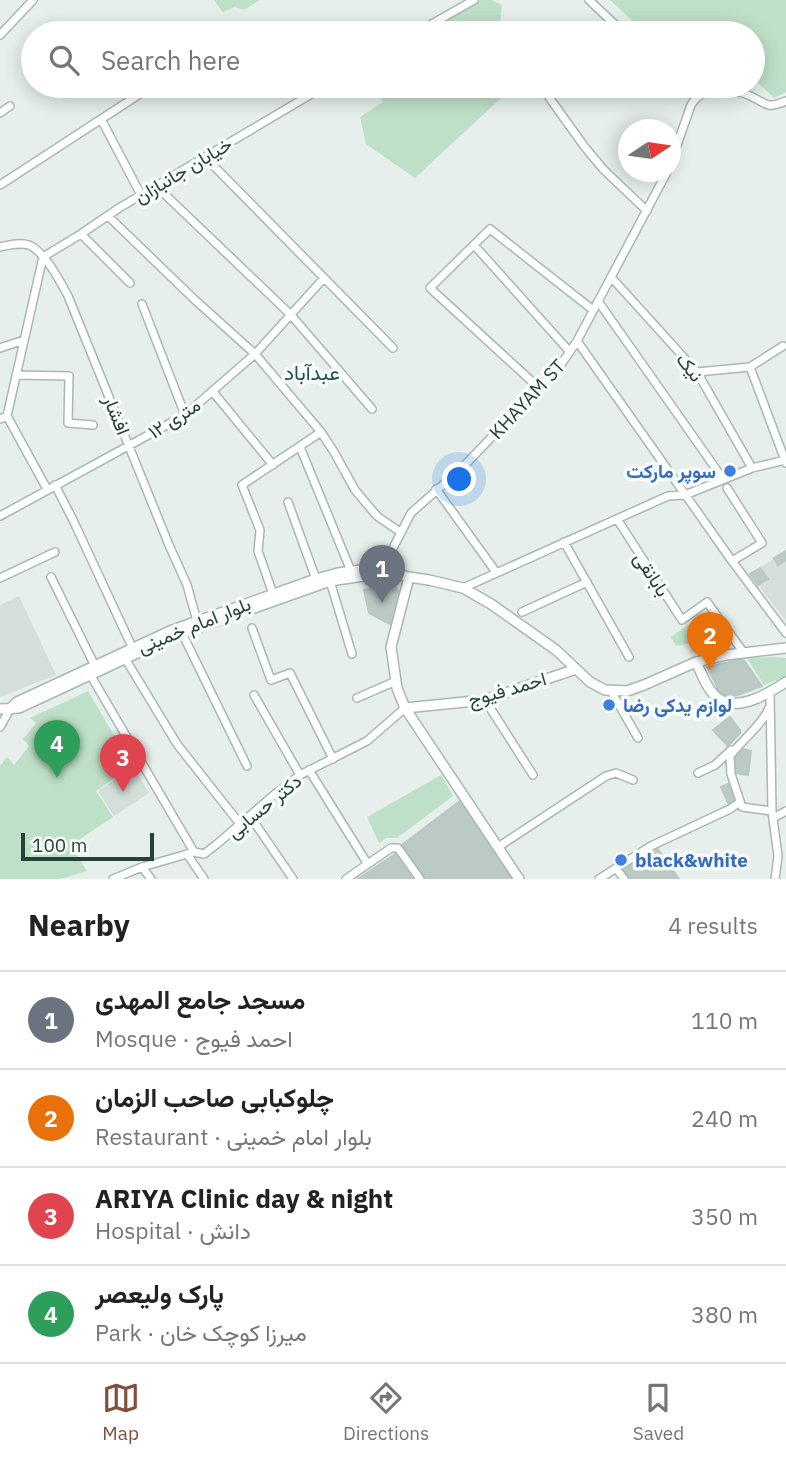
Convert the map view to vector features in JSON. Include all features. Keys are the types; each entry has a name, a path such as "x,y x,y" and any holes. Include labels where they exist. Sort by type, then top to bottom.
{"street":[{"path":"0,35 33,0"},
{"path":"437,21 474,0"},
{"path":"589,0 611,21"},
{"path":"0,185 133,98"},
{"name":"خیابان جانبازان","path":"43,257 141,195 305,98"},
{"path":"550,98 603,169 647,211"},
{"path":"681,134 695,98"},
{"path":"754,98 769,105 786,101"},
{"path":"0,113 10,106"},
{"path":"101,119 141,195"},
{"path":"205,157 393,348"},
{"name":"KHAYAM ST","path":"386,571 390,554 411,513 462,468 561,366 662,182"},
{"path":"156,186 291,315 372,409"},
{"path":"108,216 255,354 321,432 355,490 377,516 400,532"},
{"path":"539,388 430,288 490,229 593,310"},
{"path":"81,234 130,283"},
{"path":"0,247 29,245 43,257 16,375 3,418 74,520 133,649"},
{"path":"474,245 570,352"},
{"name":"افشار","path":"43,257 68,296 187,585 197,621"},
{"name":"نیک","path":"611,277 697,372 752,468"},
{"name":"۱۲ متری","path":"0,516 185,415 255,354 324,278"},
{"path":"598,301 723,479"},
{"path":"142,304 185,415"},
{"path":"0,348 24,340"},
{"path":"577,341 786,633"},
{"path":"697,372 750,367 783,346"},
{"path":"463,588 668,496 685,495 752,468 785,462 750,367"},
{"path":"16,375 69,376 68,422 93,425"},
{"path":"213,392 273,465"},
{"path":"273,594 258,551 260,530 242,485 321,432"},
{"path":"300,447 351,571"},
{"path":"727,488 762,542 732,561"},
{"path":"436,489 496,572"},
{"path":"288,502 316,579"},
{"name":"بابانقی","path":"617,519 682,620 707,602 744,653"},
{"path":"564,542 629,657"},
{"path":"0,578 55,552"},
{"name":"بلوار امام خمینی","path":"5,709 19,708 170,631 316,579 376,568 463,588 491,604 556,650 596,686 611,691"},
{"name":"بلوار امام خمینی","path":"93,671 126,660 182,633 330,581 386,571"},
{"path":"51,577 93,671 204,879"},
{"path":"410,577 391,647 397,688 405,708 519,879"},
{"path":"330,581 352,654"},
{"path":"522,612 587,582"},
{"path":"252,628 271,680 290,673 332,759"},
{"path":"182,633 247,766"},
{"path":"638,738 611,691 626,691 644,685 696,662 726,655 786,648"},
{"path":"771,651 786,654"},
{"path":"126,660 177,744 240,824"},
{"path":"696,662 711,691 718,699 729,703 771,695 786,682"},
{"name":"احمد فیوج","path":"405,708 485,699 576,669"},
{"path":"357,698 396,681"},
{"path":"254,695 300,775"},
{"path":"698,773 715,765 768,713 771,695"},
{"path":"771,695 772,814 778,856 775,879"},
{"path":"485,699 533,775"},
{"name":"دکتر حسابی","path":"113,879 190,853 204,854 300,775 367,741 405,708"},
{"path":"0,727 5,709"},
{"path":"741,804 731,774 730,756 747,735"},
{"path":"309,770 367,863"},
{"path":"498,847 606,776 616,773 633,780"},
{"path":"598,879 651,846 741,804 772,814 786,811"},
{"path":"250,816 293,879"},
{"path":"346,879 391,848 398,848 420,879"},
{"path":"142,867 150,879"},
{"path":"616,868 624,879"}],"shaded area":[{"path":"786,551 786,621 750,574"},
{"path":"19,596 56,675 0,697 0,605"},
{"path":"133,768 149,793 114,816 98,791"}],"green space":[{"path":"214,0 260,0 244,10 235,7 223,12"},
{"path":"480,0 492,0 502,5 500,21 444,21"},
{"path":"610,0 786,0 786,92 774,98 765,89 765,21 633,21"},
{"path":"380,98 501,98 415,178 366,144 360,117 383,102"},
{"path":"708,611 726,636 676,646 671,637"},
{"path":"747,658 786,658 786,676 764,685"},
{"path":"88,691 132,766 96,791 113,817 71,845 87,871 60,879 0,879 0,766 7,757 14,765 29,746 23,739 36,723 30,718"},
{"path":"441,775 453,796 397,838 386,838 379,843 367,817"}],"building":[{"path":"786,551 786,560 778,565 774,558"},
{"path":"760,568 768,579 758,585 750,574"},
{"path":"393,584 400,593 392,625 369,613 364,590"},
{"path":"743,659 762,686 738,695 727,697 720,694 715,689 718,688 707,667"},
{"path":"730,717 740,733 728,746 713,730"},
{"path":"739,748 751,751 748,775 734,773 733,757"},
{"path":"730,783 736,804 730,807 721,787"},
{"path":"460,801 514,879 426,879 402,845"},
{"path":"657,848 679,879 631,879 625,871 626,868"},
{"path":"395,854 413,879 358,879"}],"place":[{"name":"سوپر مارکت","path":"730,471"},
{"name":"مسجد جامع المهدی","path":"382,603"},
{"name":"چلوکبابی صاحب الزمان","path":"710,670"},
{"name":"لوازم یدکی رضا","path":"609,705"},
{"name":"پارک ولیعصر","path":"57,778"},
{"name":"ARIYA Clinic day & night","path":"123,792"},
{"name":"black&white","path":"621,860"}],"district":[{"name":"عبدآباد","path":"312,372"}]}
